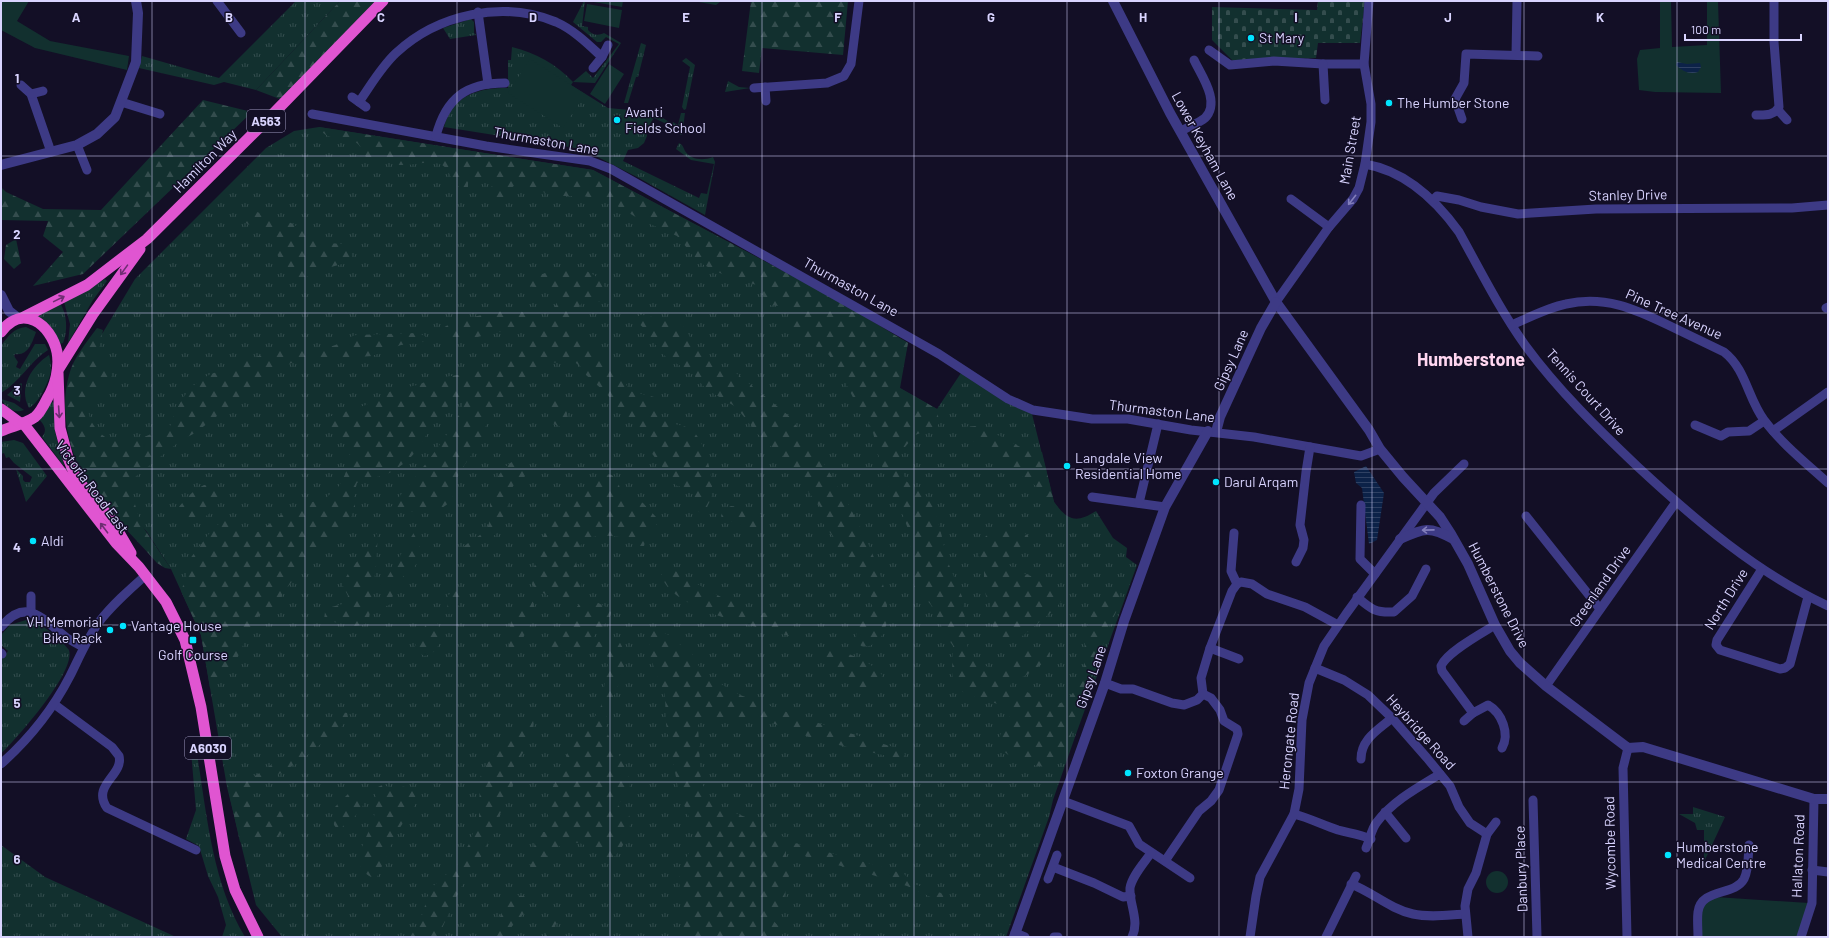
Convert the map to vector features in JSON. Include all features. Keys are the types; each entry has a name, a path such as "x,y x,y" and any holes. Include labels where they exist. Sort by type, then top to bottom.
{"highway":[{"name":"Hamilton Way","path":"21,318 87,285 147,239 272,116 383,1"},
{"name":"Hamilton Way","path":"58,371 92,314 147,239"},
{"name":"A563","path":"1,332 12,320 21,318 38,324 53,340 57,353 58,371 49,396 36,416 1,431"},
{"name":"Victoria Road East","path":"58,371 60,428 68,458 76,478 111,519 143,571 166,602 185,640 201,707 225,856 235,890 258,937"},
{"name":"Victoria Road East","path":"1,409 22,423 116,544 143,571"}],"street":[{"path":"1,165 77,145 97,134 115,117 136,62 138,13 136,1"},
{"path":"217,1 241,33"},
{"path":"754,88 827,83 844,76 851,64 859,1"},
{"name":"Lower Keyham Lane","path":"1113,1 1181,131 1276,302"},
{"name":"Main Street","path":"1276,302 1329,227 1353,199 1359,188 1370,135 1371,104 1364,64 1369,1"},
{"path":"1516,56 1517,1"},
{"path":"1756,115 1772,114 1778,110 1780,104 1774,42 1774,1"},
{"path":"359,102 383,68 407,44 442,22 478,12 513,9 548,18 572,31 602,57"},
{"path":"478,12 488,84"},
{"path":"593,68 602,57 608,45"},
{"path":"1209,50 1230,65 1274,61 1323,64 1364,64"},
{"path":"1462,119 1455,99 1465,80 1466,54 1538,56"},
{"path":"1181,131 1205,118 1211,104 1211,97 1207,86 1194,60"},
{"path":"1323,64 1325,100"},
{"path":"436,136 444,112 454,100 469,89 488,84 505,83"},
{"path":"21,85 32,94 51,152"},
{"path":"765,87 766,101"},
{"path":"32,94 43,91"},
{"path":"121,102 160,114"},
{"path":"1778,110 1787,120"},
{"name":"Thurmaston Lane","path":"312,114 590,161 610,169 939,354 1008,399 1034,410 1092,419 1128,419 1361,456 1380,449"},
{"path":"77,145 87,170"},
{"name":"Tennis Court Drive","path":"1365,164 1382,167 1409,182 1433,200 1459,232 1525,345 1579,408 1611,441 1676,502 1762,569 1808,597 1828,606"},
{"name":"Stanley Drive","path":"1433,200 1438,196 1459,200 1481,207 1518,214 1596,209 1792,208 1828,205"},
{"path":"1291,199 1329,227"},
{"path":"1,296 9,311 21,318"},
{"name":"Gipsy Lane","path":"1018,936 1063,801 1105,683 1124,620 1165,508 1212,432 1261,328 1276,302"},
{"name":"Humberstone Drive","path":"1276,302 1369,430 1380,449 1403,477 1440,517 1468,564 1496,625 1510,651 1520,663 1546,686 1628,748"},
{"name":"Pine Tree Avenue","path":"1512,325 1550,308 1577,302 1608,302 1634,309 1728,355 1739,369 1764,421 1786,445 1828,483"},
{"path":"1773,430 1828,392"},
{"path":"1695,425 1721,436 1728,432 1749,431 1764,421"},
{"path":"1139,503 1158,424"},
{"path":"1296,562 1304,540 1300,525 1310,447"},
{"name":"Herongate Road","path":"1250,937 1260,876 1294,814 1299,789 1302,720 1309,683 1324,646 1357,597 1434,492 1464,464"},
{"path":"1092,497 1165,508"},
{"name":"Greenland Drive","path":"1546,686 1676,502"},
{"path":"1360,505 1360,559 1375,574"},
{"path":"1526,516 1600,609"},
{"path":"1400,539 1426,529 1439,531 1455,540"},
{"path":"1234,533 1231,571 1237,584"},
{"path":"1357,597 1378,612 1394,612 1412,596 1426,569"},
{"name":"North Drive","path":"1762,569 1716,640 1716,645 1720,650 1780,669 1785,668 1790,664 1808,597"},
{"path":"1,764 16,751 54,704 70,676 83,647 99,622 143,571"},
{"path":"1203,694 1201,678 1210,648 1232,591 1237,584 1241,582 1252,584 1267,594 1305,607 1338,626"},
{"path":"31,596 31,613"},
{"path":"1,627 10,617 16,614 31,613 46,619 67,638 83,647"},
{"path":"1473,713 1442,671 1441,666 1447,657 1474,637 1496,625"},
{"path":"1210,648 1239,659"},
{"name":"Heybridge Road","path":"1315,668 1344,680 1368,695 1392,718 1450,786 1459,807 1470,823 1487,834"},
{"path":"1105,683 1121,689 1133,689 1172,703 1184,705 1197,700 1203,694"},
{"path":"1165,861 1199,811 1211,801 1219,790 1238,734 1238,729 1224,721 1220,710 1211,698 1203,694"},
{"path":"54,704 112,747 119,756 119,766 104,786 102,795 104,804 107,808 196,850"},
{"path":"1464,721 1485,705 1491,706 1504,724 1506,733 1502,748"},
{"path":"1361,759 1361,752 1365,741 1392,718"},
{"path":"1628,748 1643,747 1814,799 1828,799"},
{"name":"Wycombe Road","path":"1627,937 1623,768 1628,748"},
{"path":"1366,848 1371,839 1376,823 1385,812 1396,802 1440,774"},
{"name":"Hallaton Road","path":"1801,937 1812,903 1814,799"},
{"name":"Danbury Place","path":"1533,800 1529,811 1538,937"},
{"path":"1063,801 1129,826 1139,844 1190,878"},
{"path":"1385,812 1406,838"},
{"path":"1294,814 1312,819 1339,830 1352,832 1371,839"},
{"path":"1468,937 1465,914 1468,889 1476,873 1487,834 1496,822"},
{"path":"1695,937 1698,937 1698,910 1704,900 1714,894 1737,887 1744,879 1748,865 1749,845"},
{"path":"1132,937 1135,922 1130,887 1151,853"},
{"path":"1048,879 1057,855"},
{"path":"1053,867 1094,883 1123,897 1131,896"},
{"path":"1812,870 1828,872"},
{"path":"1326,937 1354,880 1379,899 1411,914 1433,916 1465,914"}],"green space":[{"path":"1,1 29,1 17,21 50,41 129,56 127,70 35,48 1,30"},
{"path":"296,1 340,1 256,90 224,82 214,85 139,68 142,56 219,78"},
{"path":"340,1 383,1 285,101 256,90"},
{"path":"585,1 582,26 588,27 588,30 593,34 604,33 621,43 595,83 573,82 586,71 593,78 619,44 606,37 601,42 597,42 573,22"},
{"path":"588,1 623,1 622,7"},
{"path":"693,1 724,1 716,5"},
{"path":"751,1 848,1 843,55 762,48 759,73 742,71"},
{"path":"1318,1 1365,1 1360,43 1318,43 1316,58 1233,61 1212,40 1212,7 1317,10"},
{"path":"1660,1 1671,1 1672,47 1707,45 1707,1 1718,1 1721,93 1655,92 1639,90 1637,59 1640,50 1660,48"},
{"path":"587,4 622,10 619,28 584,21"},
{"path":"471,19 474,22 474,33 476,35 450,39 443,28"},
{"path":"641,43 646,45 638,77 636,77 628,103 624,103"},
{"path":"512,47 529,52 545,60 560,70 573,82 571,85 608,108 652,112 672,124 673,122 678,125 681,113 685,113 682,135 680,135 681,131 654,118 647,128 647,136 644,143 638,148 628,150 623,161 699,198 701,193 707,194 714,164 691,160 676,149 679,143 690,156 694,158 705,159 713,157 715,162 705,215 639,178 582,149 444,127 448,116 454,107 468,96 477,92 497,88 508,88 508,60 511,60"},
{"path":"686,58 695,65 686,109 684,110 682,107 690,67 682,61"},
{"path":"530,59 585,94 563,128 508,93"},
{"path":"609,64 624,74 605,104 590,94"},
{"path":"728,81 739,87 750,88 725,92"},
{"path":"203,100 252,112 83,274 33,286 63,252 43,236 48,221 1,220 1,187 6,192 43,209 101,210"},
{"path":"319,127 593,170 828,295 908,343 898,387 937,409 961,373 1032,414 1054,502 1063,513 1072,518 1083,518 1096,511 1113,538 1127,548 1126,557 1137,565 1075,737 1053,800 1049,817 1006,937 282,937 256,905 227,787 201,635 171,569 147,532 96,474 79,378 96,344 135,279 266,148 294,131"},
{"path":"319,127 593,170 828,295 908,343 900,388 937,409 939,422 937,427 915,435 905,447 901,454 904,475 906,481 925,495 932,503 940,528 947,560 963,599 968,652 983,665 999,668 1026,650 1047,649 1050,653 1049,659 1028,674 1011,683 1010,687 1012,690 1027,692 1047,703 1055,704 1062,702 1068,699 1073,693 1080,679 1085,657 1086,629 1093,611 1107,588 1115,589 1118,592 1120,599 1118,607 1109,626 1085,700 1066,746 1056,762 1051,767 1045,767 1028,764 1011,757 1000,746 999,740 1011,711 1006,703 998,704 980,699 964,693 954,684 952,672 953,646 945,634 931,605 912,583 910,534 900,508 892,496 878,454 872,428 863,417 836,364 825,350 799,340 795,335 790,327 791,307 768,305 757,285 730,278 704,265 697,260 677,236 639,219 609,201 583,196 553,196 523,184 515,185 510,189 508,193 509,203 498,205 490,201 486,195 494,183 491,179 482,178 473,180 468,183 468,187 465,190 457,185 442,165 437,163 427,163 399,165 384,160 368,160 358,144 348,139 327,136"},
{"path":"257,212 291,223 324,243 348,244 352,248 352,259 349,262 317,271 311,276 299,278 279,258 267,235 246,223 244,216 248,213"},
{"path":"16,239 21,263 14,269 4,259 6,245"},
{"path":"579,269 596,276 600,280 606,290 606,296 604,302 587,300 582,303 575,314 572,325 573,332 614,365 630,391 658,398 661,403 656,411 662,419 690,429 695,433 704,449 710,469 712,496 706,511 700,513 697,510 693,488 677,486 650,451 646,435 625,418 606,393 586,375 579,365 574,362 545,363 534,370 520,387 492,408 481,441 459,473 453,495 449,503 442,508 432,511 396,512 392,511 391,507 424,466 450,430 462,409 463,402 460,400 452,403 438,417 410,458 387,474 379,477 364,479 357,483 354,494 355,507 340,535 297,575 284,592 278,604 263,612 253,622 237,659 219,681 210,688 201,635 181,591 186,578 189,560 212,530 222,521 228,521 245,530 258,532 288,511 330,494 337,489 342,481 347,469 350,451 349,445 343,438 331,432 325,426 324,421 328,417 366,405 391,391 417,385 433,379 475,372 493,367 527,339 528,333 521,330 511,330 461,340 440,336 441,330 456,322 490,313 510,310 524,312 544,323 547,321 558,301 557,295 549,289 528,286 526,282 528,278 553,271"},
{"path":"105,279 107,281 93,300 68,343 70,324 64,302"},
{"path":"60,303 64,312 66,328 63,343 59,344 37,317 37,314"},
{"path":"640,315 649,316 660,320 673,319 681,324 688,333 693,345 703,350 715,365 736,373 789,416 798,428 798,441 822,461 858,522 881,576 887,601 887,623 879,639 873,644 869,646 861,646 856,638 857,624 863,621 871,612 870,586 863,574 857,568 841,558 835,540 824,524 823,510 809,493 786,459 762,439 736,407 706,389 692,373 666,357 645,329 638,323 637,317"},
{"path":"26,327 36,332 29,348 23,353 15,354 14,356 18,362 16,367 20,369 35,344 45,344 48,350 35,360 14,383 1,393 1,346 15,331"},
{"path":"97,328 103,330 99,356 106,363 112,375 109,381 91,401 89,413 91,421 102,435 119,442 135,440 166,430 170,426 181,401 193,386 211,374 227,370 237,364 253,358 283,350 329,347 356,335 417,333 425,336 425,341 401,345 372,356 294,362 274,370 195,433 180,441 130,481 130,488 141,524 171,569 165,568 157,563 96,496 82,473 71,446 65,403 69,375 77,356"},
{"path":"49,355 51,373 49,379 36,403 29,408 25,392 28,378 37,365"},
{"path":"21,383 22,384 20,402 7,395"},
{"path":"557,397 562,398 565,401 568,420 563,427 554,424 547,409 551,400"},
{"path":"1,399 14,403 24,410 13,411"},
{"path":"51,402 54,402 55,432 64,465 42,437 45,430 44,425 39,419"},
{"path":"975,426 1000,436 1024,449 1042,452 1054,502 1062,513 1036,486 983,450 973,441 967,433 965,427"},
{"path":"14,440 23,443 47,476 26,502 16,469 23,476 23,480 25,482 30,482 32,477 14,463 9,457 6,458 4,453 1,454 1,442"},
{"path":"521,458 528,465 528,469 526,475 513,486 509,503 497,533 489,540 482,542 473,551 467,554 463,552 462,549 483,533 489,524 492,490 498,476 508,465"},
{"path":"605,474 610,474 616,478 622,496 628,500 636,499 643,503 656,517 656,527 646,538 644,546 639,546 630,538 607,536 590,538 585,541 580,546 576,556 577,567 582,579 580,591 570,598 552,597 532,585 534,568 542,539 549,525 569,503 575,502 600,477"},
{"path":"204,485 211,485 218,489 217,502 212,511 208,515 191,520 184,520 175,517 173,515 187,498"},
{"path":"731,506 750,508 760,513 762,523 757,530 747,531 731,521 723,519 721,516 723,510"},
{"path":"1007,527 1025,533 1032,543 1031,546 1007,558 1008,564 1017,570 1053,584 1060,589 1063,596 1058,606 1030,630 1015,640 1004,643 995,634 991,622 990,602 986,596 984,587 984,571 979,556 979,549 985,537 992,531"},
{"path":"416,529 420,533 420,550 417,562 414,569 402,577 397,584 391,604 384,607 385,581"},
{"path":"378,531 376,566 369,619 364,625 354,626 324,620 325,612 328,608 346,603 348,596 342,584 352,567 370,548"},
{"path":"670,567 686,578 721,597 733,599 746,610 754,614 776,611 792,625 792,635 789,636 718,616 682,599 669,589 662,577 662,568"},
{"path":"464,587 467,588 457,608 451,613 447,614 448,595"},
{"path":"525,599 529,599 533,602 536,613 527,632 512,651 509,649 511,622 516,609"},
{"path":"593,600 611,610 611,614 607,622 598,631 593,639 595,642 618,640 624,651 625,662 622,674 606,720 607,731 627,769 629,777 630,785 628,793 618,805 621,809 627,811 629,816 630,822 628,836 613,858 609,858 585,845 577,843 561,845 548,855 536,876 530,878 529,874 536,837 540,832 545,832 549,828 548,803 552,789 561,775 568,769 567,755 569,747 592,722 601,706 609,658 603,653 588,650 546,654 542,648 549,636 562,625 581,602"},
{"path":"26,620 44,627 60,640 69,650 69,660 64,673 44,704 1,754 1,660 8,651 1,645 1,635 10,625"},
{"path":"429,620 437,622 440,638 434,651 424,656 417,651 415,647 417,639"},
{"path":"652,628 667,634 693,655 703,674 740,695 806,719 896,748 905,754 903,758 896,758 817,740 772,723 731,717 705,718 699,722 698,726 701,782 715,805 758,822 794,843 904,874 914,884 944,894 943,899 935,899 907,886 863,872 786,851 790,871 782,908 771,918 781,929 782,937 682,937 679,875 680,869 694,844 694,837 692,824 679,793 666,724 665,695 649,654 650,630"},
{"path":"822,650 846,653 863,660 882,675 881,684 872,690 864,689 849,682 831,667 821,654"},
{"path":"341,712 347,713 348,717 335,737 322,743 301,760 257,788 250,797 250,809 254,813 287,807 284,825 281,834 276,841 254,837 240,842 226,780 229,778 250,778 258,774 300,745"},
{"path":"531,717 534,718 531,737 527,748 512,772 514,782 511,792 497,820 484,852 460,889 438,937 410,937 420,922 430,889 458,864 469,844 479,817 480,778 483,770 508,732 526,725"},
{"path":"190,739 197,754 212,848 218,871 234,916 245,937 222,937 226,925 218,897 208,876 199,846 186,839 196,810"},
{"path":"382,785 391,787 411,787 415,792 416,800 415,805 397,832 377,877 373,878 365,873 361,867 360,859 363,844 374,817 376,788"},
{"path":"350,792 359,792 362,795 362,808 344,826 337,829 334,825 333,809"},
{"path":"1693,807 1725,817 1704,862 1704,830 1697,830 1695,823 1679,814 1693,814"},
{"path":"1,845 45,877 176,937 1,937"},
{"path":"1497,871 1505,874 1508,882 1505,890 1497,893 1489,890 1486,882 1489,874"},
{"path":"513,895 524,896 527,900 528,909 502,937 487,937 500,917 506,899"},
{"path":"1715,897 1809,903 1798,937 1701,937 1700,914 1705,905"},
{"path":"556,916 558,918 551,937 544,937"}],"water":[{"path":"1677,62 1687,64 1700,63 1701,67 1698,72 1689,73 1678,67 1676,65"},
{"path":"1366,466 1384,493 1377,540 1369,544 1362,488 1356,483 1354,472"}],"place":[{"name":"St Mary","path":"1251,38"},
{"name":"The Humber Stone","path":"1389,103"},
{"name":"Avanti Fields School","path":"617,120"},
{"name":"Langdale View Residential Home","path":"1067,466"},
{"name":"Darul Arqam","path":"1216,482"},
{"name":"Aldi","path":"33,541"},
{"name":"Vantage House","path":"123,626"},
{"name":"VH Memorial Bike Rack","path":"110,630"},
{"name":"Golf Course","path":"193,640"},
{"name":"Foxton Grange","path":"1128,773"},
{"name":"Humberstone Medical Centre","path":"1668,855"}],"district":[{"name":"Humberstone","path":"1471,360"}]}
